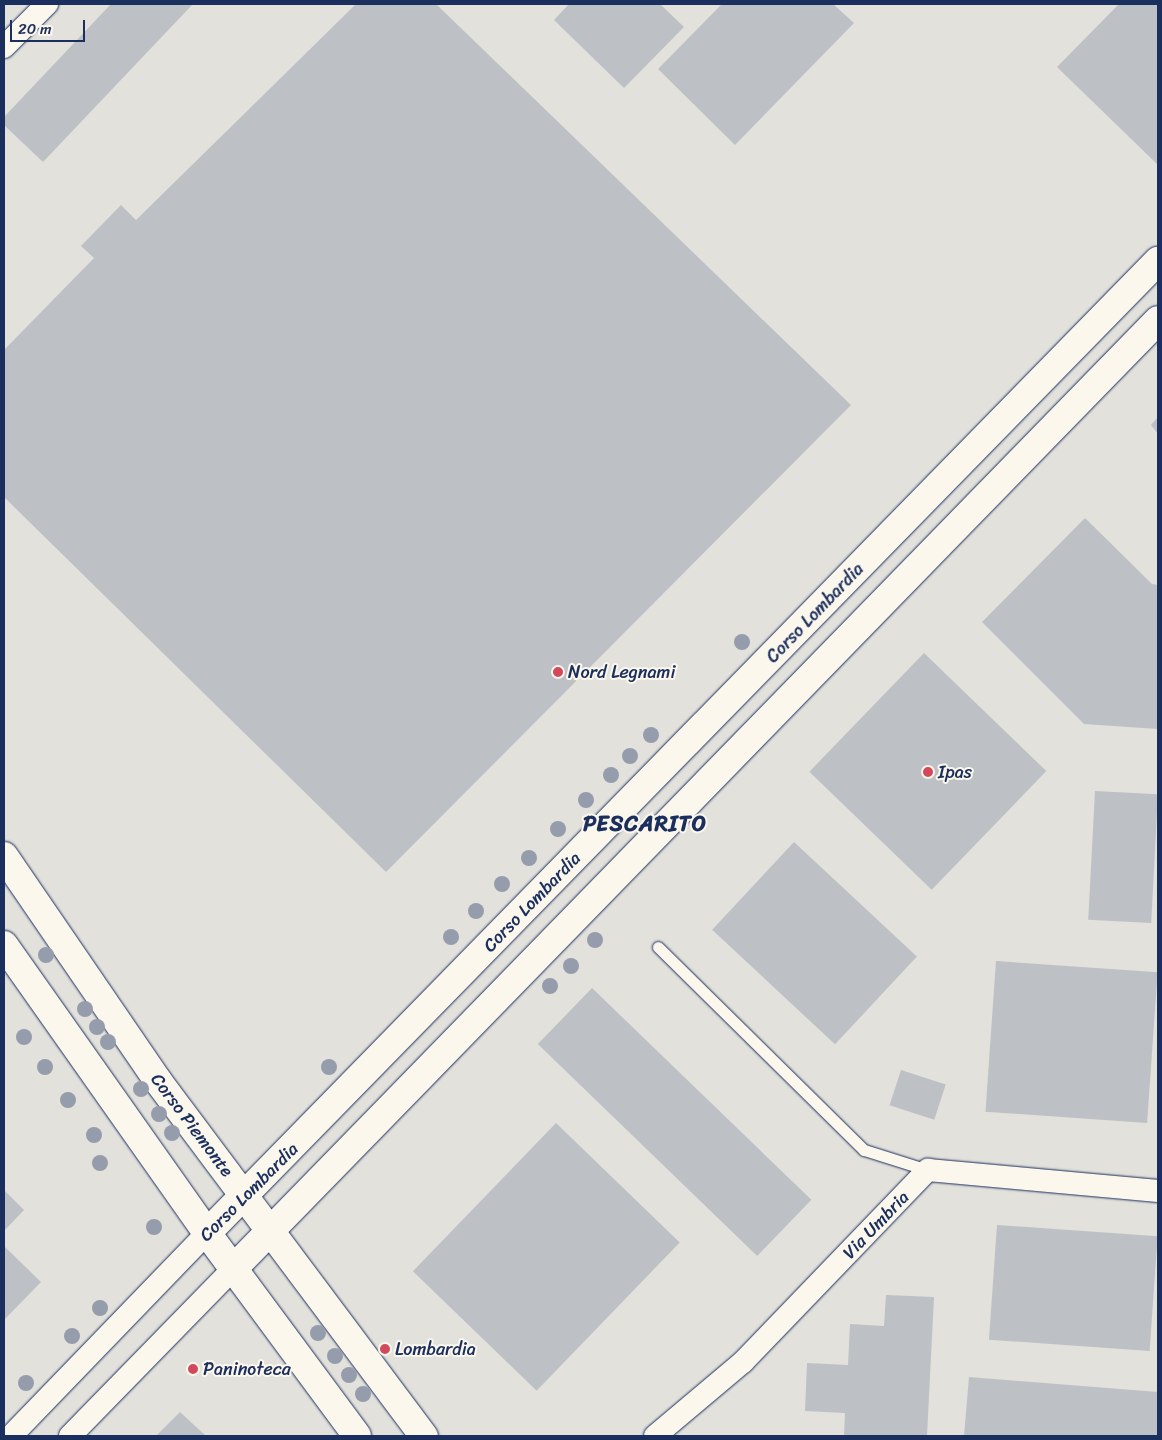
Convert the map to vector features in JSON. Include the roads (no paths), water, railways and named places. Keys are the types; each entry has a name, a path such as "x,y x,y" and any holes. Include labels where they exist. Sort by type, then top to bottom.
{"street":[{"path":"4,47 46,4"},
{"name":"Corso Lombardia","path":"11,1436 207,1233 669,762 1156,269"},
{"path":"70,1436 1158,320"},
{"path":"669,762 698,791"},
{"name":"Corso Piemonte","path":"4,856 158,1081 424,1436"},
{"path":"4,945 207,1233 357,1436"},
{"path":"928,1170 1158,1191"},
{"name":"Via Umbria","path":"654,1436 743,1362 928,1170"}],"lane":[{"path":"658,947 864,1150 928,1170"}],"place":[{"name":"Nord Legnami","path":"558,672"},
{"name":"Ipas","path":"928,772"},
{"name":"Lombardia","path":"385,1349"},
{"name":"Paninoteca","path":"193,1369"}],"district":[{"name":"PESCARITO","path":"645,824"}]}
